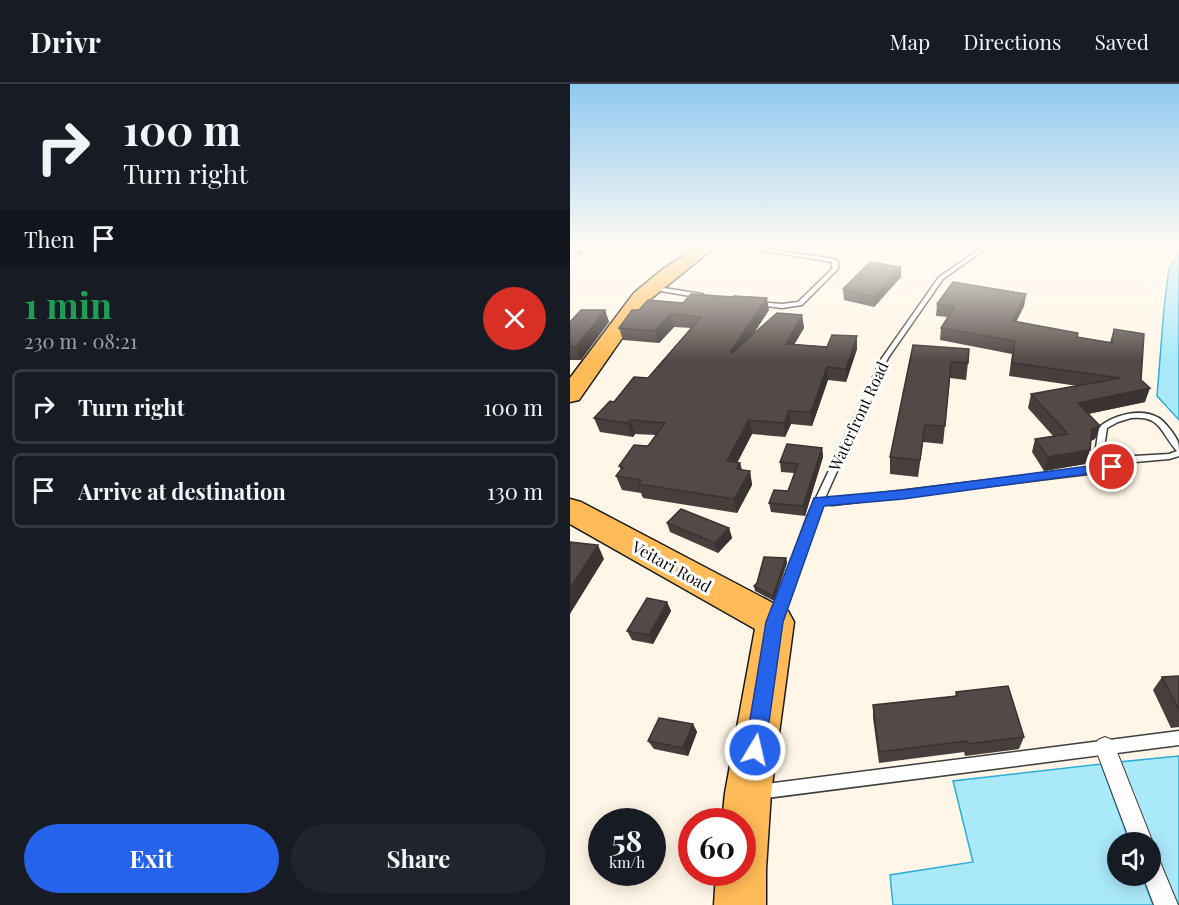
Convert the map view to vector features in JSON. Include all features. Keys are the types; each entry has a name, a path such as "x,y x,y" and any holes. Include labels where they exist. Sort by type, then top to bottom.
{"main road":[{"path":"570,395 641,297 655,285"},
{"name":"Veitari Road","path":"570,510 775,622"},
{"name":"Waterfront Road","path":"747,808 775,622"},
{"path":"740,905 741,886"}],"street":[{"path":"1105,747 1138,832"},
{"path":"1158,886 1166,905"}],"lane":[{"path":"750,302 782,306 800,304 819,285"},
{"name":"Waterfront Road","path":"775,622 819,501 880,368 900,335 936,285"},
{"path":"651,288 708,297"},
{"path":"819,501 833,502 891,496 1101,469 1133,458 1170,457 1179,451 1158,421 1152,417 1117,419 1103,427 1098,461 1101,469"},
{"path":"748,793 1179,738"}],"water":[{"path":"1167,285 1179,285 1179,420 1157,396"},
{"path":"1179,756 1179,905 1175,905 1161,869 1161,832 1146,832 1119,762"},
{"path":"1101,764 1126,832 1107,832 1107,886 1146,886 1153,905 893,905 890,875 973,862 953,781"}],"building":[{"path":"847,285 885,285 874,297 843,289"},
{"path":"951,285 973,285 1026,294 1013,321 1078,333 1077,337 1112,343 1114,329 1144,334 1141,380 1150,388 1078,403 1100,426 1092,429 1090,450 1048,457 1035,439 1068,434 1031,394 1120,378 1012,363 1015,341 941,328 955,306 937,304"},
{"path":"691,294 767,298 731,351 732,353 777,313 802,315 786,344 827,347 832,335 857,336 846,369 827,367 811,412 789,411 784,423 749,420 727,461 740,463 736,469 750,471 734,499 638,484 641,480 616,476 623,467 619,466 634,445 648,446 665,423 630,420 627,423 594,418 610,401 614,402 634,377 648,378 701,317 670,314 655,331 619,328 632,310 639,310 648,300 683,303"},
{"path":"581,310 605,310 576,347 570,347 570,322"},
{"path":"913,345 969,349 968,363 951,362 945,426 925,425 920,460 890,457"},
{"path":"787,444 822,448 803,506 769,503 774,490 788,491 798,464 780,462"},
{"path":"681,509 729,528 715,543 667,523"},
{"path":"570,542 598,545 570,588"},
{"path":"764,557 786,558 773,596 754,586 757,583"},
{"path":"647,598 667,602 649,635 627,631"},
{"path":"1179,676 1179,710 1162,677"},
{"path":"1008,686 1024,737 968,744 967,741 879,752 873,705 957,696 956,692"},
{"path":"659,718 693,724 683,748 648,741"}],"route":[{"path":"755,750 775,622 819,501 833,502 903,494 1112,467"}]}
